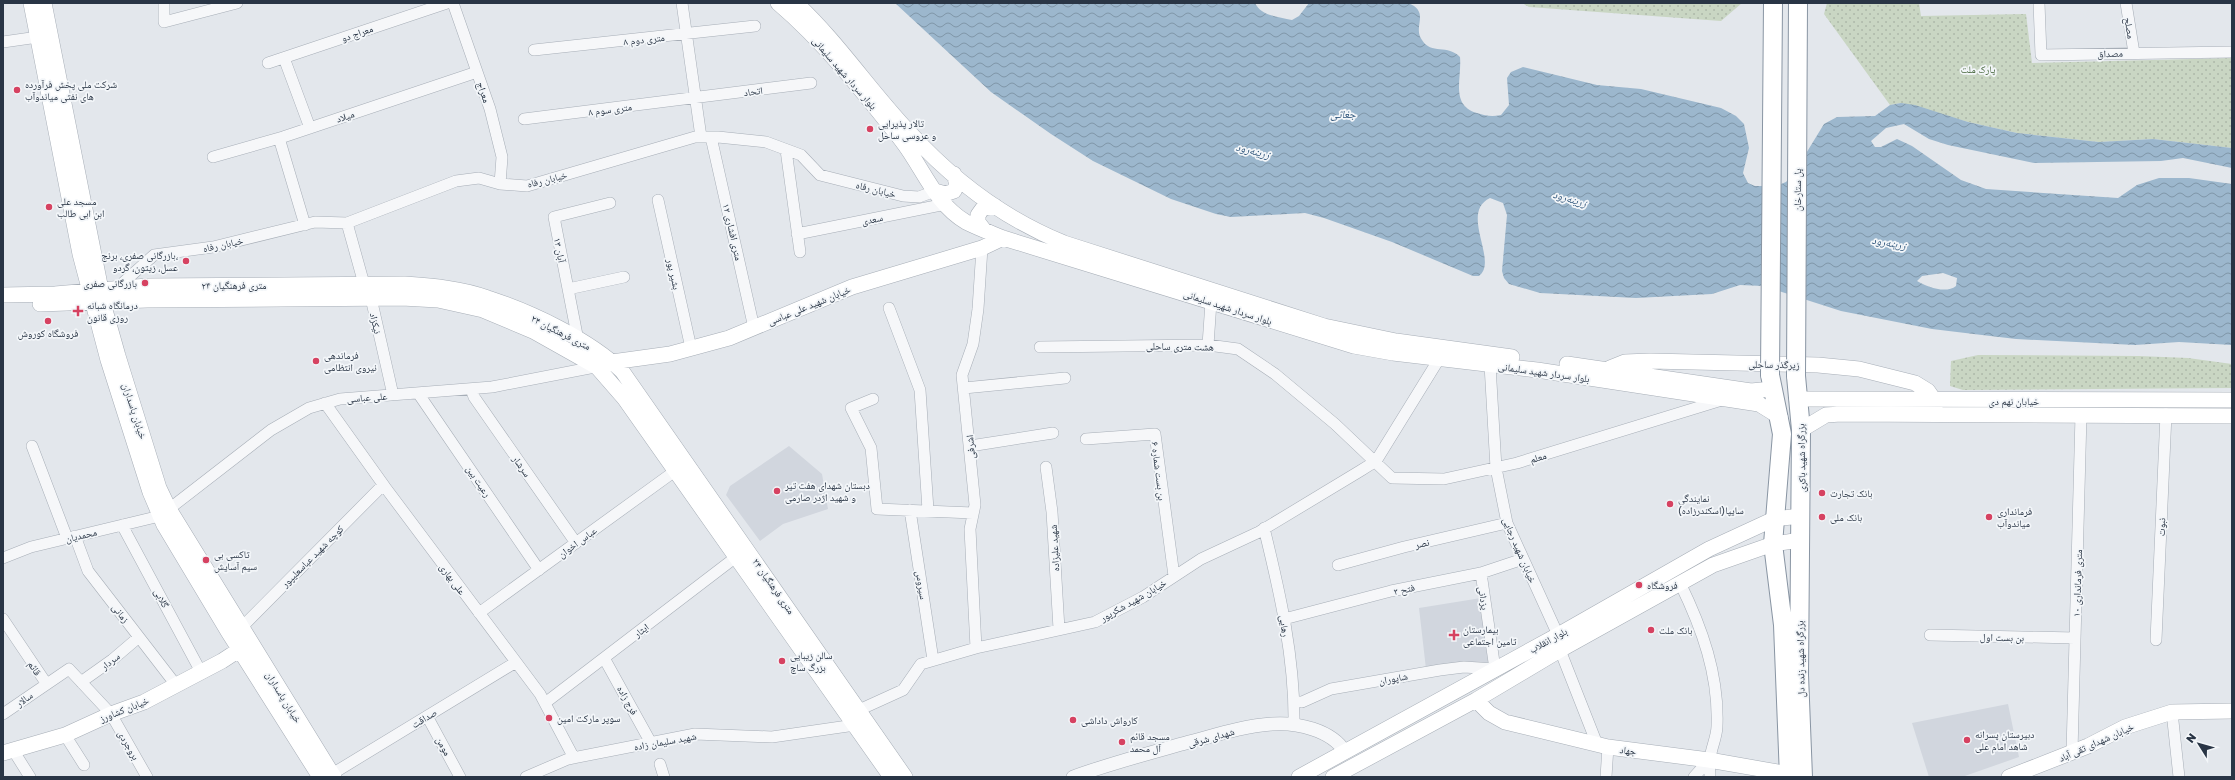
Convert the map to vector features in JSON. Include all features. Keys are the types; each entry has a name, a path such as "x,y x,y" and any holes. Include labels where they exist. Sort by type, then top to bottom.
{"highway":[{"path":"1771,382 1773,3"},
{"name":"پل ستارخان","path":"1796,376 1798,3"},
{"name":"بزرگراه شهید باکری","path":"1796,376 1801,430 1801,540"},
{"name":"بزرگراه شهید باکری","path":"1771,382 1780,417 1782,445 1774,519"},
{"name":"بزرگراه شهید زنده دل","path":"1774,519 1773,544 1783,625 1786,675 1787,761 1794,776"},
{"name":"بزرگراه شهید زنده دل","path":"1794,776 1799,676 1801,540"}],"main road":[{"name":"خیابان پاسداران","path":"31,3 80,254 97,297"},
{"name":"خیابان پاسداران","path":"44,3 97,297 136,451 165,513 245,646"},
{"name":"بلوار سردار شهید سلیمانی","path":"778,3 808,30 869,100 904,144 935,191 946,204 966,222 1003,238 1354,346 1440,359 1692,388 1751,391 1771,382"},
{"name":"بلوار سردار شهید سلیمانی","path":"796,3 836,46 910,133 954,174 995,206 1036,231 1064,243 1324,326 1396,341 1606,370 1692,388 1725,399 1759,404 1780,417"},
{"path":"935,191 945,194 954,191 957,185 954,174"},
{"path":"984,230 978,222 978,215 983,208 995,206"},
{"name":"خیابان شهید علی عباسی","path":"612,362 670,354 729,338 852,287 982,248 1003,238"},
{"name":"۲۴ متری فرهنگیان","path":"3,305 97,297 116,289 147,286 364,284 441,287 488,298 538,319 578,340 612,362 622,371 736,557 890,777"},
{"name":"۲۴ متری فرهنگیان","path":"3,295 55,294 147,300 371,298 438,300 482,310 533,331 597,367 624,398 681,467 859,710 905,777"},
{"name":"زیرگذر ساحلی","path":"1606,370 1625,362 1650,361 1831,366 1859,369 1915,383 1928,391 1934,408"},
{"name":"خیابان نهم دی","path":"1797,399 1934,408 2081,414 2232,416"},
{"name":"خیابان نهم دی","path":"1801,430 1826,415 1934,408 2232,400"},
{"name":"خیابان پاسداران","path":"165,513 241,628 245,646"},
{"name":"بلوار انقلاب","path":"1299,777 1558,635 1709,549 1774,519 1801,516"},
{"name":"بلوار انقلاب","path":"1333,777 1476,700 1560,650 1713,565 1773,544 1801,540"},
{"path":"1709,549 1713,565"},
{"path":"245,646 328,776"},
{"name":"خیابان کشاورز","path":"8,752 65,735 111,714 144,702 201,672 245,646"},
{"name":"جهاد","path":"1476,700 1489,713 1505,722 1602,745 1709,760 1794,776"},
{"name":"خیابان شهدای تقی آباد","path":"2009,777 2072,752 2125,727 2172,712 2232,711"},
{"path":"1345,752 1354,766"}],"street":[{"path":"164,3 164,22 237,3"},
{"name":"معراج دو","path":"268,63 447,3"},
{"name":"معراج","path":"453,3 490,109 502,156 500,184"},
{"name":"۱۲ متری افشاری","path":"682,3 695,98 754,328"},
{"name":"مصداق","path":"2039,3 2041,55 2232,52"},
{"name":"مصلح","path":"2126,3 2134,53"},
{"name":"۸ متری دوم","path":"534,50 754,26"},
{"path":"3,42 38,37"},
{"path":"284,58 310,128"},
{"name":"میلاد","path":"213,157 279,138 477,72"},
{"name":"اتحاد","path":"695,98 811,83"},
{"name":"۸ متری سوم","path":"524,119 695,98"},
{"name":"خیابان رفاه","path":"116,289 154,255 213,247 315,222 347,222 456,181 479,178 500,184 527,186 706,137 766,142 800,155 820,175 903,196 919,197 935,191"},
{"path":"279,138 305,225"},
{"path":"786,150 800,252"},
{"name":"بشیر پور","path":"658,200 691,348"},
{"name":"۱۳ آبان","path":"578,340 554,217 610,203"},
{"name":"سعدی","path":"798,234 946,204"},
{"path":"347,222 364,284"},
{"name":"اشرفی","path":"976,648 970,529 974,505 970,446 962,375 973,344 978,309 982,248"},
{"path":"568,289 624,276"},
{"name":"نیکزاد","path":"371,298 393,395"},
{"path":"1208,345 1212,302"},
{"path":"889,308 920,390 928,510"},
{"name":"هشت متری ساحلی","path":"1040,347 1208,345 1238,349 1280,379 1376,461"},
{"path":"1376,461 1440,359"},
{"name":"علی عباسی","path":"165,513 271,430 309,408 340,399 492,387 597,367 612,362"},
{"name":"خیابان شهید رجایی","path":"1490,365 1496,468 1507,523 1558,635"},
{"path":"964,388 1065,378"},
{"name":"سرشار","path":"471,389 474,396 576,543"},
{"name":"رعیت بین","path":"418,393 539,570"},
{"path":"873,399 851,408 871,448 877,509 973,513"},
{"name":"معلم","path":"1376,461 1392,478 1444,479 1517,463 1725,399"},
{"name":"علی بهاری","path":"325,403 383,485 545,703 574,758"},
{"name":"۱۰ متری فرمانداری","path":"2072,752 2081,414"},
{"name":"نبوت","path":"2156,640 2166,414"},
{"path":"970,446 1053,433"},
{"name":"بن بست شماره ۶","path":"1086,439 1155,434 1174,576"},
{"name":"زمانی","path":"32,446 71,537 88,571 176,685"},
{"name":"خیابان شهید شکرپور","path":"859,710 904,690 921,664 976,648 1095,622 1143,597 1201,559 1264,528 1376,461"},
{"name":"عباس اخوان","path":"479,613 681,467"},
{"name":"شهید علیزاده","path":"1046,467 1052,512 1059,629"},
{"name":"کوچه شهید عباسعلیپور","path":"241,628 383,485"},
{"name":"سیروس","path":"910,510 933,660"},
{"name":"محمدیان","path":"3,558 31,547 165,513"},
{"name":"نصر","path":"1338,565 1404,547 1507,523"},
{"name":"گلابی","path":"122,525 201,672"},
{"name":"رهایی","path":"1264,528 1284,619 1294,701 1294,726"},
{"name":"ایثار","path":"545,703 736,557"},
{"name":"فتح ۲","path":"1284,619 1391,591 1481,573 1523,559"},
{"name":"یزدانی","path":"1481,573 1495,669"},
{"path":"1680,583 1697,617 1708,650 1716,695 1717,728 1709,760 1710,777"},
{"name":"قائم","path":"4,622 46,683 69,669 111,714"},
{"name":"بن بست اول","path":"1930,635 2075,638"},
{"name":"سردار","path":"81,682 112,660 139,637"},
{"path":"1560,650 1602,745 1606,777"},
{"name":"فرج زاده","path":"604,658 651,743"},
{"name":"صداقت","path":"328,776 516,662"},
{"name":"شاپوران","path":"1294,701 1302,702 1331,689 1440,670 1464,668 1495,669"},
{"name":"سالار","path":"3,714 46,683"},
{"path":"2172,712 2179,777"},
{"name":"بروجردی","path":"111,714 147,777"},
{"name":"مومن","path":"427,716 460,777"},
{"name":"شهدای شرقی","path":"1073,777 1110,764 1247,727 1273,724 1294,726 1326,734 1340,744 1345,752"},
{"name":"شهید سلیمان زاده","path":"526,777 574,758 695,734 772,737 855,726"},
{"path":"65,735 84,765"},
{"path":"8,752 30,777"},
{"path":"1694,777 1709,760"},
{"path":"660,764 664,777"}],"shaded area":[{"name":"دبستان شهدای هفت تیر و شهید اژدر صارمی","path":"789,446 822,474 828,509 783,524 760,541 726,495 730,486"},
{"name":"بیمارستان تامین اجتماعی","path":"1481,598 1491,662 1426,669 1419,608"},
{"name":"دبیرستان پسرانه شاهد امام علی","path":"2008,704 2019,757 1962,777 1929,777 1912,723"}],"green space":[{"path":"1522,3 1742,3 1721,21 1529,7"},
{"name":"پارک ملت","path":"1827,3 1919,3 1921,16 2026,14 2032,63 2232,58 2232,148 2153,139 2099,142 2017,133 1968,122 1901,103 1890,105 1824,14"},
{"path":"1978,355 2139,356 2188,358 2232,364 2232,388 1963,390 1950,386 1951,361"}],"water":[{"name":"جغاتی","path":"895,3 1255,3 1261,11 1276,17 1292,20 1299,16 1309,3 1408,3 1415,7 1420,15 1419,35 1426,45 1435,49 1450,51 1460,57 1460,98 1463,104 1469,109 1486,115 1501,115 1509,105 1507,78 1511,72 1523,67 1597,85 1641,89 1721,108 1736,116 1744,124 1749,148 1743,173 1748,183 1755,186 1776,186 1786,182 1794,173 1824,124 1837,117 1875,116 1890,105 1901,103 1915,105 1968,122 2017,133 2099,142 2153,139 2232,148 2232,168 2183,158 2161,161 2034,163 1948,145 1929,139 1904,124 1886,128 1871,141 1875,147 1881,147 1897,139 1912,146 1961,180 1986,189 2118,198 2137,185 2159,178 2189,178 2232,184 2232,345 2179,342 2135,345 2016,339 1932,329 1841,311 1763,286 1740,285 1712,294 1636,298 1540,293 1509,284 1504,278 1502,271 1507,215 1503,203 1490,198 1481,205 1478,214 1478,225 1485,260 1484,269 1479,276 1473,276 1392,242 1324,218 1305,213 1231,217 1216,214 1171,199 1093,161 991,92","holes":["1943,273 1957,278 1956,286 1942,290 1917,281 1922,276"]}],"place":[{"name":"شرکت ملی پخش فرآورده های نفتی میاندوآب","path":"17,90"},
{"name":"تالار پذیرایی و عروسی ساحل","path":"870,129"},
{"name":"مسجد علی ابن ابی طالب","path":"49,207"},
{"name":"بازرگانی صفری، برنج، عسل، زیتون، گردو","path":"186,261"},
{"name":"بازرگانی صفری","path":"145,283"},
{"name":"درمانگاه شبانه روزی قانون","path":"78,311"},
{"name":"فروشگاه کوروش","path":"48,321"},
{"name":"فرماندهی نیروی انتظامی","path":"316,361"},
{"name":"دبستان شهدای هفت تیر و شهید اژدر صارمی","path":"777,491"},
{"name":"بانک تجارت","path":"1822,493"},
{"name":"نمایندگی سایپا(اسکندرزاده)","path":"1670,504"},
{"name":"بانک ملی","path":"1822,517"},
{"name":"فرمانداری میاندوآب","path":"1989,517"},
{"name":"تاکسی بی سیم آسایش","path":"206,560"},
{"name":"فروشگاه","path":"1639,585"},
{"name":"بانک ملت","path":"1651,630"},
{"name":"بیمارستان تامین اجتماعی","path":"1454,635"},
{"name":"سالن زیبایی بزرگ ساچ","path":"782,661"},
{"name":"سوپر مارکت امین","path":"549,718"},
{"name":"کارواش داداشی","path":"1073,720"},
{"name":"دبیرستان پسرانه شاهد امام علی","path":"1967,740"},
{"name":"مسجد قائم آل محمد","path":"1122,742"}],"water label":[{"name":"زرینه‌رود","path":"1253,150"},
{"name":"زرینه‌رود","path":"1570,198"},
{"name":"زرینه‌رود","path":"1889,242"}]}
